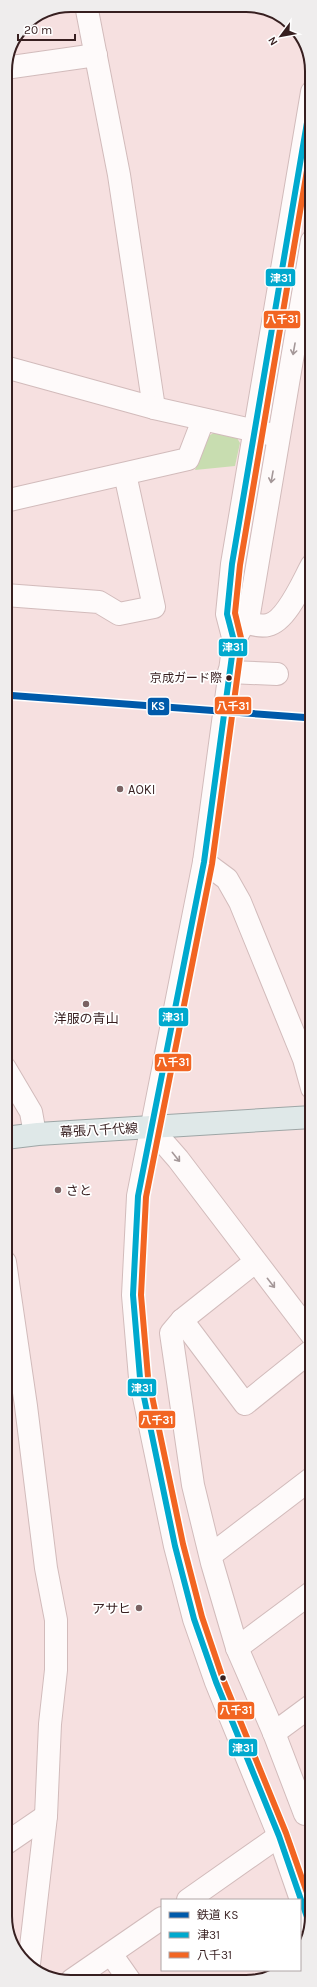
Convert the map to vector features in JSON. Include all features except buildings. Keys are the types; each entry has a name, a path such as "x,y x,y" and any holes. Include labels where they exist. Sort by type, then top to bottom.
{"main road":[{"name":"幕張八千代線","path":"12,1137 35,1134 305,1118"}],"street":[{"path":"87,12 119,175 154,408"},
{"path":"12,67 96,55"},
{"path":"234,641 227,614 232,564 256,431 305,134"},
{"path":"300,1899 278,1836 216,1682 194,1619 170,1523 140,1378 133,1295 138,1196 150,1127 204,862 234,641 249,614 305,283"},
{"path":"12,369 154,408 279,437"},
{"path":"12,499 188,459 203,420"},
{"path":"12,596 98,602 119,614 154,607 126,474"},
{"path":"244,622 264,626 280,619 305,577"},
{"path":"229,672 277,674"},
{"path":"204,862 227,879 240,902 305,1063"},
{"path":"12,1080 31,1112 35,1134"},
{"path":"150,1127 178,1159 305,1326"},
{"path":"255,1262 182,1320 172,1333 193,1485 210,1555 237,1648 274,1733 305,1814"},
{"path":"12,1310 26,1406 46,1568 56,1620 56,1670 50,1724 46,1816 30,1958"},
{"path":"182,1320 245,1404 305,1356"},
{"path":"210,1555 305,1483"},
{"path":"237,1648 305,1597"},
{"path":"274,1733 305,1710"},
{"path":"12,1839 46,1816"},
{"path":"189,1899 278,1836"},
{"path":"301,1901 305,1912"},
{"path":"80,1975 161,1919"},
{"path":"111,1954 126,1975"}],"green space":[{"path":"215,432 234,433 240,443 235,466 195,470 207,437"}],"rail line":[{"name":"KS","path":"12,696 305,717"}],"transit line":[{"name":"津31","path":"301,1899 279,1836 216,1682 194,1619 175,1546 140,1378 133,1295 138,1196 204,862 234,641 227,614 232,564 305,134"},
{"name":"八千31","path":"305,182 240,565 235,613 242,642 212,864 146,1197 141,1295 148,1377 183,1544 202,1617 223,1679 286,1833 305,1887"},
{"name":"津31","path":"301,1900 305,1911"}],"place":[{"name":"京成ガード際","path":"229,678"},
{"name":"AOKI","path":"120,789"},
{"name":"洋服の青山","path":"86,1004"},
{"name":"さと","path":"58,1190"},
{"name":"アサヒ","path":"139,1608"}]}
